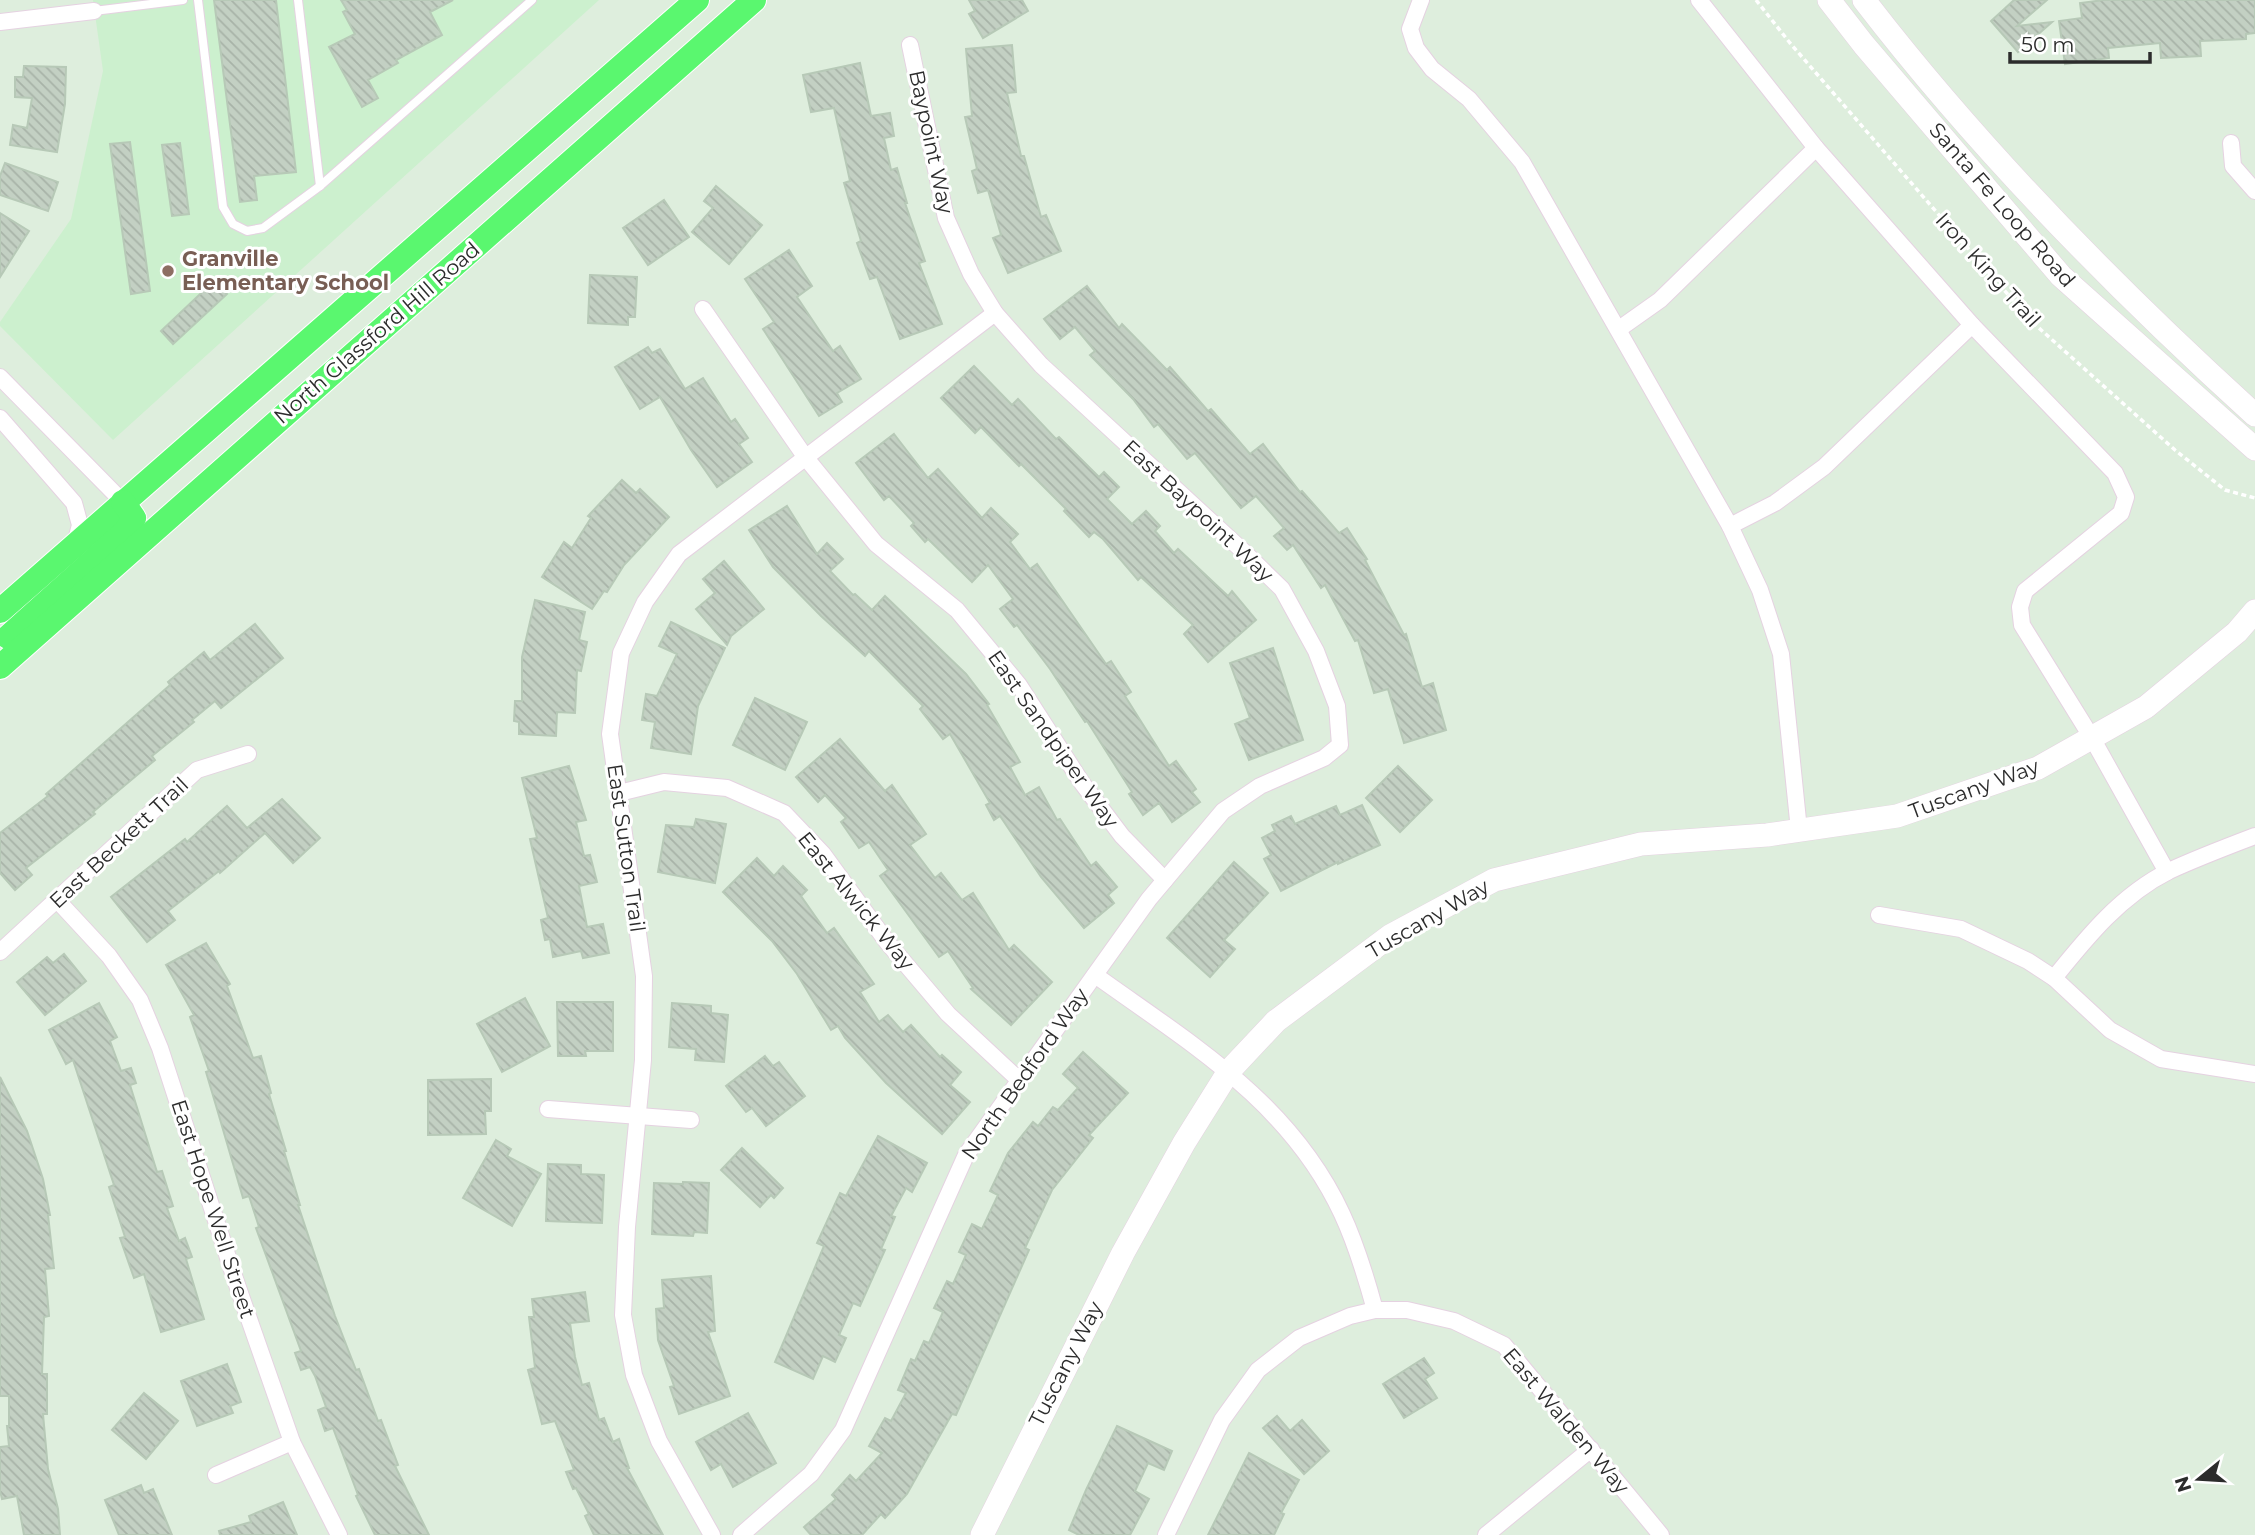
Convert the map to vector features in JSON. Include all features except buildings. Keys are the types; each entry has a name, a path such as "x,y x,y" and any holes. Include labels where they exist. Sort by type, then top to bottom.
{"main road":[{"name":"North Glassford Hill Road","path":"0,611 697,0"},
{"name":"North Glassford Hill Road","path":"0,667 754,0"},
{"path":"0,645 126,531 134,518 123,502"}],"street":[{"path":"1422,0 1410,29 1416,48 1432,69 1469,99 1522,162 1730,526 1760,590 1781,654 1799,830"},
{"path":"1699,0 1816,148 1972,325 2115,473 2126,497 2121,513 2025,591 2020,607 2022,625 2092,738 2167,872"},
{"name":"Santa Fe Loop Road","path":"1829,0 1864,45 2062,276 2255,449"},
{"name":"Santa Fe Loop Road","path":"1864,0 1981,142 2086,256 2170,338 2255,415"},
{"path":"0,22 94,10"},
{"name":"Baypoint Way","path":"910,45 946,218 971,274 995,313"},
{"path":"2231,143 2233,166 2255,191"},
{"path":"1619,329 1660,300 1816,148"},
{"name":"East Sandpiper Way","path":"703,309 806,458 876,544 957,610 1019,685 1082,783 1122,836 1165,880"},
{"name":"East Sutton Trail","path":"712,1535 659,1441 634,1375 623,1315 627,1227 643,1060 644,976 610,734 621,653 645,602 679,554 995,313"},
{"name":"East Baypoint Way","path":"995,313 1041,365 1282,589 1316,650 1337,706 1340,745"},
{"path":"1730,526 1776,503 1824,467 1972,325"},
{"path":"0,376 123,502"},
{"path":"0,418 74,503 80,525 74,545"},
{"name":"Tuscany Way","path":"982,1535 1123,1253 1184,1143 1229,1071 1276,1021 1390,936 1494,880 1641,844 1767,835 1898,816 2038,768 2146,707 2236,632 2255,611"},
{"name":"North Bedford Way","path":"741,1535 811,1474 843,1430 966,1155 1165,880 1223,811 1260,786 1324,758 1340,745"},
{"name":"East Beckett Trail","path":"0,952 197,770 248,754"},
{"name":"East Alwick Way","path":"619,793 664,782 727,788 784,813 823,854 887,943 948,1014 1020,1080"},
{"path":"2054,978 2090,934 2120,904 2167,872 2255,836"},
{"name":"East Hope Well Street","path":"58,901 109,956 140,1000 160,1048 234,1276 292,1442 339,1535"},
{"path":"1880,915 1961,929 2028,961 2054,978 2110,1030 2161,1059 2255,1074"},
{"path":"1095,975 1229,1071 1280,1120 1315,1166 1342,1213 1362,1265 1375,1310"},
{"path":"548,1110 691,1121"},
{"name":"East Walden Way","path":"1166,1535 1222,1420 1258,1370 1299,1338 1349,1316 1375,1310 1407,1310 1454,1321 1504,1345 1661,1535"},
{"path":"216,1475 292,1442"},
{"path":"1486,1535 1591,1448"}],"lane":[{"path":"94,10 183,0"},
{"path":"198,0 223,207 233,224 247,231 263,228 320,186 532,0"},
{"path":"298,0 320,186"}],"path":[{"name":"Iron King Trail","path":"1756,0 2029,320 2175,450 2225,490 2255,498"}],"shaded area":[{"name":"Granville Elementary School","path":"93,0 599,0 113,440 0,326 0,322 71,219 103,71"}],"place":[{"name":"Granville Elementary School","path":"168,271"}]}
